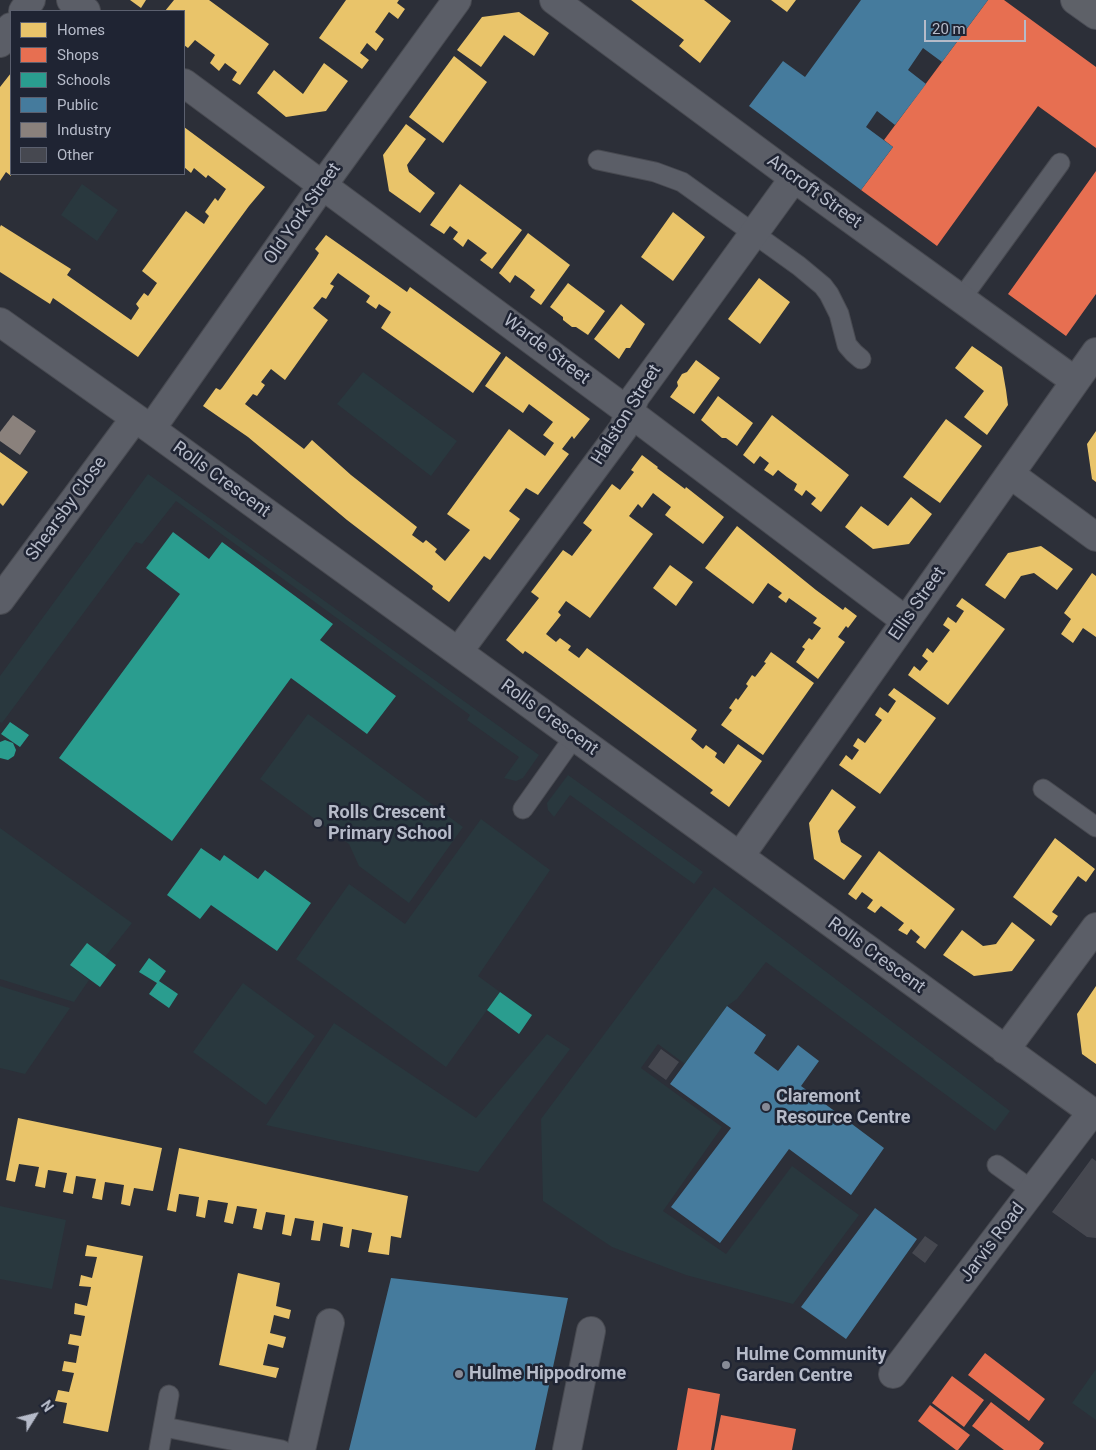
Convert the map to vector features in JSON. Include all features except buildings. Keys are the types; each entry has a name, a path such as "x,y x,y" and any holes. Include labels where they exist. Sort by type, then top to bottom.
{"main road":[{"path":"1075,0 1096,15"}],"street":[{"path":"71,0 85,10"},
{"name":"Old York Street","path":"143,423 322,186 457,0"},
{"name":"Ancroft Street","path":"554,0 794,178 1075,381"},
{"path":"0,42 10,28"},
{"name":"Warde Street","path":"185,84 629,412 906,621"},
{"name":"Halston Street","path":"458,652 623,429 635,397 794,178"},
{"name":"Rolls Crescent","path":"0,322 143,423 1094,1114"},
{"name":"Ellis Street","path":"740,856 1096,352"},
{"name":"Shearsby Close","path":"5,584 143,423"},
{"path":"1010,474 1096,537"},
{"path":"1005,1050 1096,927"},
{"name":"Jarvis Road","path":"894,1374 1094,1114"},
{"path":"301,1450 330,1323"},
{"path":"567,1450 591,1331"}],"lane":[{"path":"598,160 655,172 682,182 798,266 822,286 828,294 839,314 847,345 854,354 862,359"},
{"path":"961,299 1060,163"},
{"path":"523,809 574,736"},
{"path":"1043,789 1096,827"},
{"path":"997,1165 1033,1191"},
{"path":"159,1450 170,1395"},
{"path":"164,1427 282,1450"}],"shaded area":[{"path":"82,184 118,210 97,241 61,215"},
{"path":"363,372 457,441 431,476 337,404"},
{"path":"148,474 539,755 523,778 516,781 504,778 519,757 467,720 470,715 176,501 142,544 136,542 2,723 0,722 0,676"},
{"path":"308,714 463,827 409,903 359,866 349,844 260,779"},
{"path":"568,775 703,872 694,884 570,795 554,817 548,810 547,803"},
{"path":"481,819 550,870 478,976 500,992 446,1067 296,959 349,884 405,924"},
{"path":"0,828 132,923 105,957 87,944 70,965 89,980 74,1002 0,979"},
{"path":"714,887 1010,1111 995,1131 766,962 737,999 727,1006 685,1064 658,1044 641,1068 722,1127 663,1211 726,1254 792,1166 859,1215 793,1304 686,1275 612,1247 543,1201 541,1119"},
{"path":"243,983 315,1036 266,1105 193,1052"},
{"path":"0,986 70,1008 25,1074 0,1068"},
{"path":"334,1023 476,1118 547,1034 570,1049 478,1172 266,1125"},
{"path":"0,1206 66,1220 52,1289 0,1279"},
{"path":"1096,1369 1096,1420 1072,1403"}],"place":[{"name":"Rolls Crescent Primary School","path":"318,823"},
{"name":"Claremont Resource Centre","path":"766,1107"},
{"name":"Hulme Community Garden Centre","path":"726,1365"},
{"name":"Hulme Hippodrome","path":"459,1374"}]}
